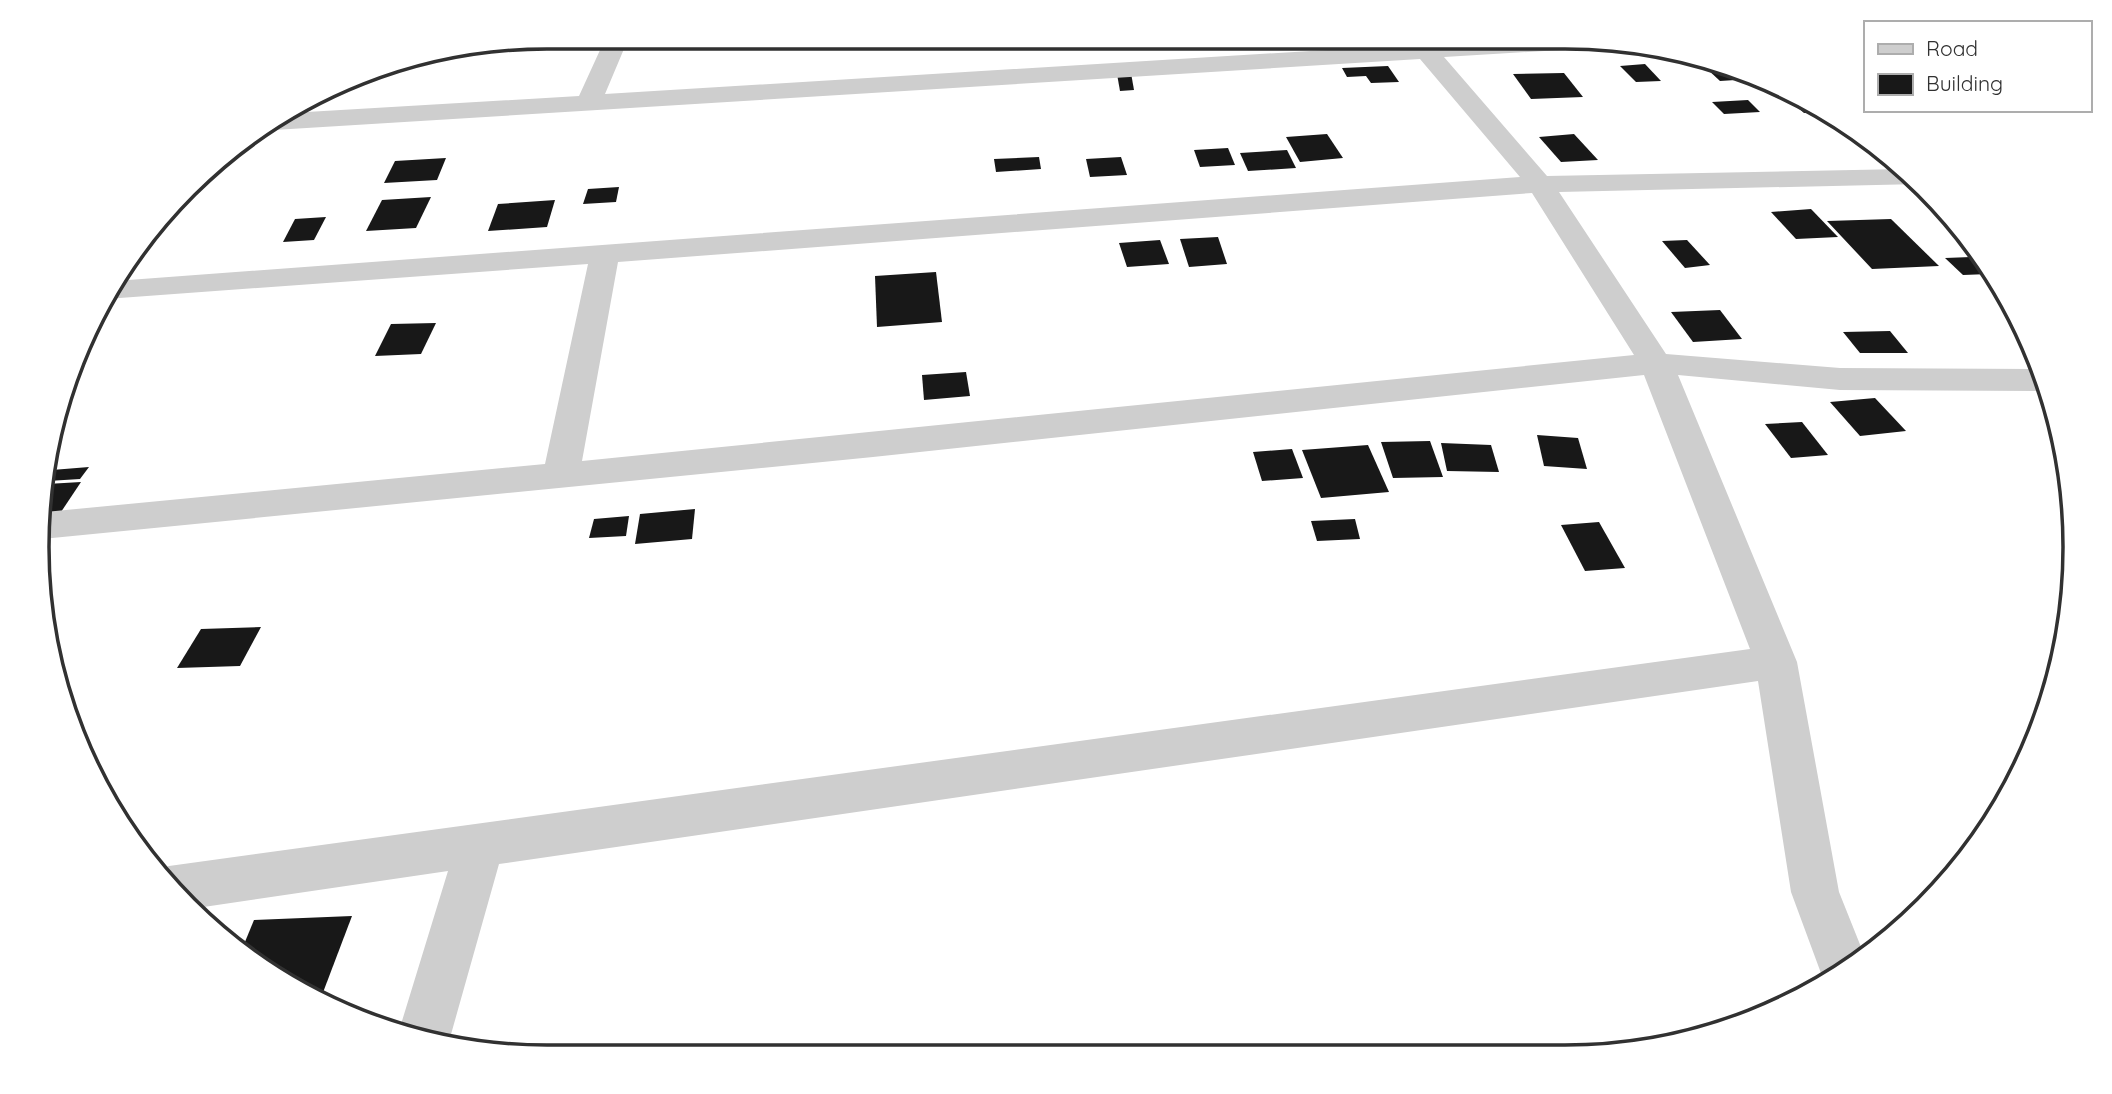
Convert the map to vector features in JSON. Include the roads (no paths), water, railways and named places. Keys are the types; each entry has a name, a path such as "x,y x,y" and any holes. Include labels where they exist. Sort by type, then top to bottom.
{"street":[{"path":"589,102 612,49"},
{"path":"290,121 1335,49"},
{"path":"1424,49 1540,184 1656,363 1776,662 1815,892 1842,961"},
{"path":"121,290 1540,184 1898,177"},
{"path":"561,475 605,254"},
{"path":"50,525 1656,363 1840,379 2034,380"},
{"path":"184,887 1776,662"},
{"path":"426,1030 480,845"}]}
